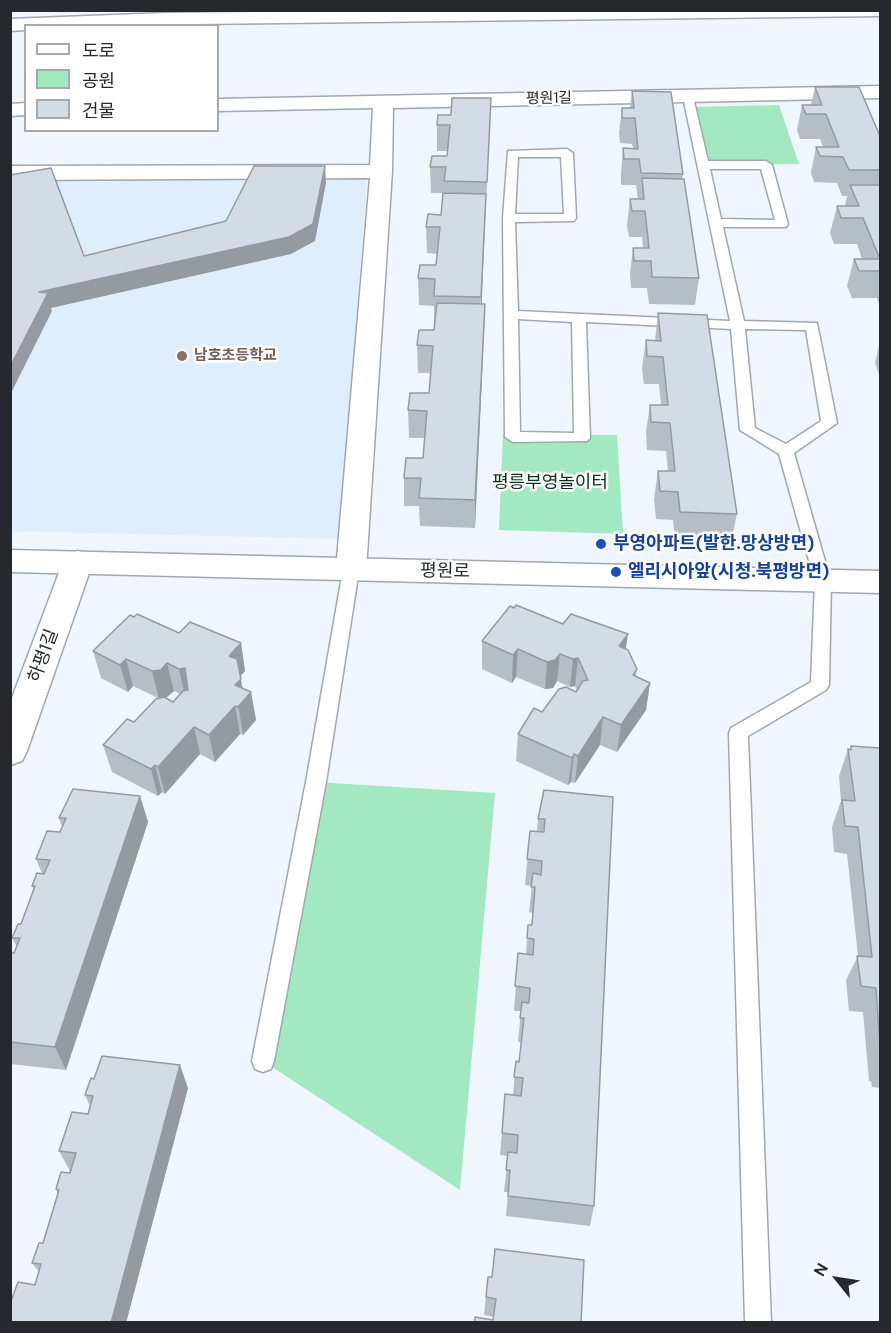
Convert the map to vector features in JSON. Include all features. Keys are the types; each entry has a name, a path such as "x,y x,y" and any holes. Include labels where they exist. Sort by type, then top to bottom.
{"street":[{"path":"36,24 165,19 880,11"},
{"name":"평원1길","path":"219,105 688,98 880,92"},
{"path":"351,570 381,171 383,101"},
{"path":"10,173 381,171"},
{"name":"평원로","path":"10,561 880,582"},
{"name":"하평1길","path":"10,751 78,562"}],"lane":[{"path":"688,98 738,325 748,430 786,452 823,582 820,685 738,733 758,1323"},
{"path":"509,218 570,218 567,153 513,153 509,218 513,437 582,438 579,317"},
{"path":"702,165 766,165 782,224 717,223"},
{"path":"512,315 812,326 829,423 786,452"},
{"path":"263,1061 316,782 351,570"}],"shaded area":[{"name":"남호초등학교","path":"367,179 340,539 11,531 11,180"}],"green space":[{"path":"779,105 799,164 702,165 692,107"},
{"name":"평릉부영놀이터","path":"503,434 617,435 623,534 499,530"},
{"path":"316,782 495,793 460,1190 263,1061"}],"building":[{"path":"815,87 859,87 880,136 880,170 849,170 843,157 820,156 816,147 839,147 826,114 806,114 802,105 822,105"},
{"path":"632,91 671,92 683,174 641,173 639,159 624,159 623,148 638,149 635,118 622,118 622,108 634,108"},
{"path":"452,98 491,98 487,182 444,181 446,167 430,167 432,156 447,156 450,125 437,125 438,115 451,115"},
{"path":"254,166 325,166 313,224 289,237 39,292 48,293 10,367 10,175 51,168 84,256 226,221"},
{"path":"642,178 684,179 699,278 652,277 651,261 634,261 633,248 649,248 645,211 632,211 630,199 644,199"},
{"path":"850,185 880,185 880,259 863,218 841,218 837,206 859,206"},
{"path":"443,193 486,194 481,297 434,296 435,279 418,278 420,265 436,265 440,227 426,227 428,214 441,215"},
{"path":"854,259 880,259 880,271 859,271"},
{"path":"437,303 485,304 475,500 419,498 421,478 404,478 406,458 423,458 427,411 408,410 410,393 429,393 433,346 417,345 419,330 434,330"},
{"path":"658,313 707,315 737,514 680,512 678,492 660,491 658,471 675,471 670,423 651,422 650,405 668,405 663,357 647,356 646,340 661,341"},
{"path":"516,605 563,624 571,614 628,634 619,646 628,650 637,669 633,675 650,683 621,725 603,717 578,756 574,754 572,758 518,734 534,708 542,712 559,689 566,687 576,692 583,681 588,680 578,658 573,659 560,654 555,660 547,662 518,649 513,655 482,641 510,606 514,608"},
{"path":"137,614 179,633 190,622 241,643 229,656 237,659 241,679 235,685 251,692 209,735 194,727 158,767 155,765 151,769 103,745 127,719 134,722 156,699 164,697 173,702 183,691 188,690 185,668 179,669 167,663 161,670 152,671 126,659 120,665 93,651 130,615 134,617"},
{"path":"851,746 880,748 880,1046 876,988 861,986 857,956 872,957 858,827 845,826 842,800 855,801 848,749 851,750"},
{"path":"73,789 140,796 55,1047 10,1042 10,953 14,953 20,938 12,938 18,924 21,924 35,886 32,886 37,873 44,874 50,860 36,859 47,831 60,832 66,818 59,818"},
{"path":"544,790 613,797 594,1206 508,1196 510,1170 506,1170 508,1152 517,1153 518,1135 502,1133 505,1094 521,1096 523,1078 514,1077 516,1061 519,1062 524,1018 520,1018 522,1002 529,1003 530,988 515,986 518,953 533,955 534,939 527,938 528,925 532,925 535,887 531,887 533,873 541,875 542,861 527,859 530,831 544,832 545,819 538,819"},
{"path":"102,1056 180,1065 111,1323 10,1323 10,1304 18,1282 35,1285 41,1264 32,1263 39,1243 43,1243 59,1190 56,1189 61,1172 70,1173 76,1153 59,1151 72,1112 88,1114 93,1096 85,1095 91,1078 94,1079"},
{"path":"495,1249 584,1260 581,1323 475,1323 475,1317 493,1320 496,1299 486,1297 488,1277 492,1277"}],"place":[{"name":"남호초등학교","path":"182,356"},
{"name":"부영아파트(발한.망상방면)","path":"601,544"},
{"name":"엘리시아앞(시청.북평방면)","path":"616,572"}]}
